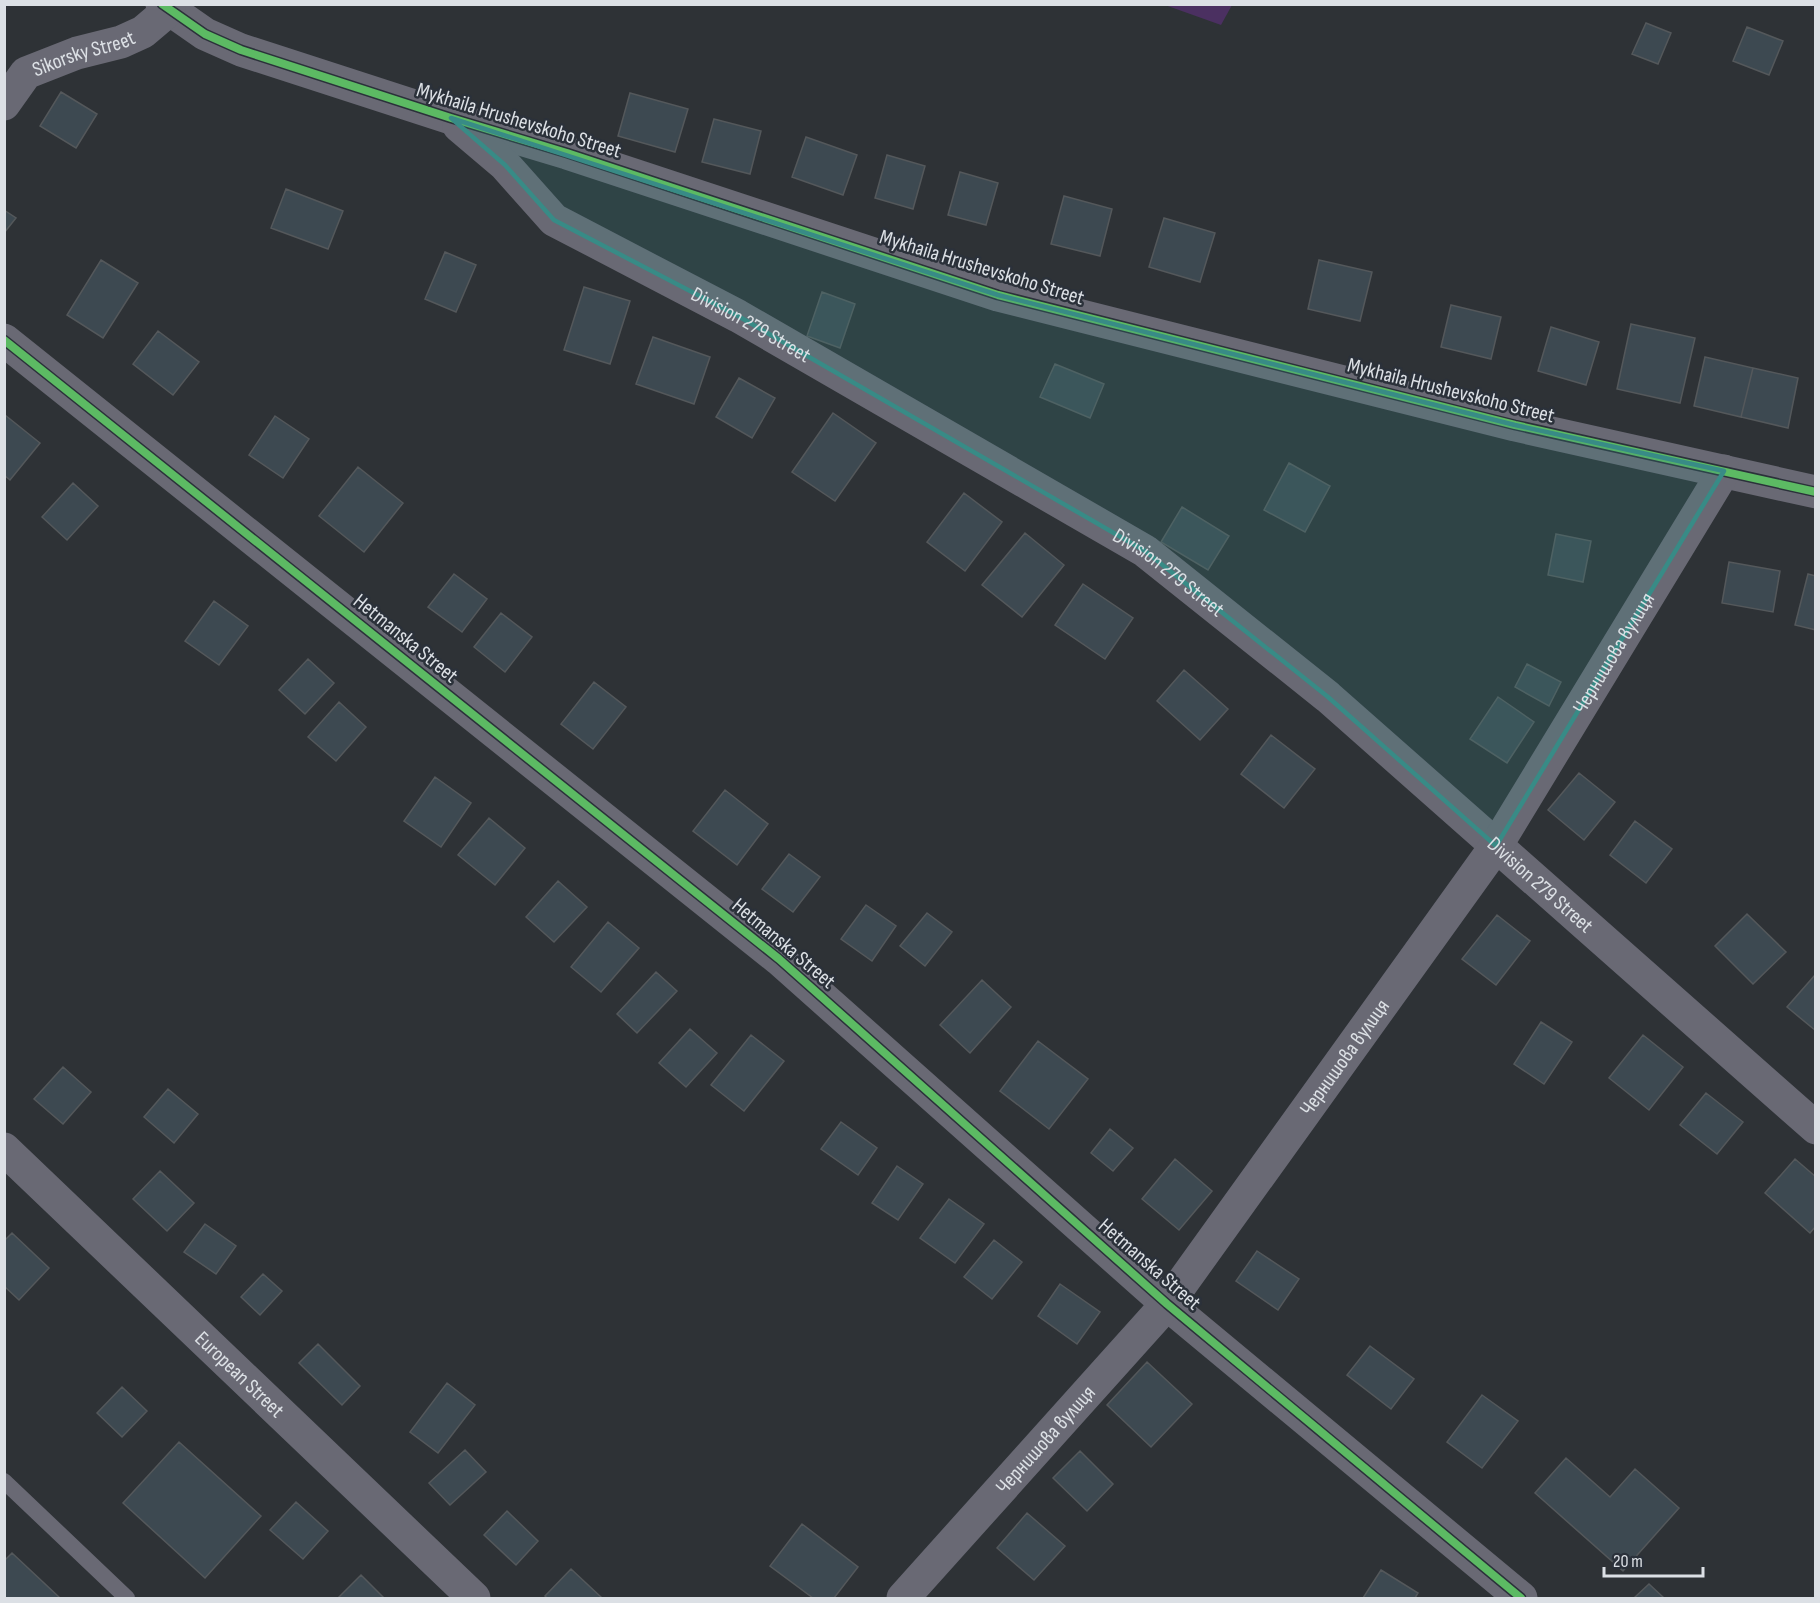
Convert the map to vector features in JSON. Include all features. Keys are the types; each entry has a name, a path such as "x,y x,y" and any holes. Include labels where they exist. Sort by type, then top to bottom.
{"street":[{"name":"Sikorsky Street","path":"4,104 26,73 77,53 121,42 143,32 166,8"},
{"name":"Mykhaila Hrushevskoho Street","path":"166,8 205,34 241,50 567,153 998,295 1515,425 1815,492"},
{"name":"Division 279 Street","path":"451,118 505,165 554,220 738,316 1145,551 1328,697 1815,1128"},
{"name":"Hetmanska Street","path":"4,340 779,959 1167,1304 1521,1599"},
{"name":"Чернишова вулиця","path":"903,1599 1167,1304 1496,846 1724,471"},
{"name":"European Street","path":"4,1149 474,1599"}],"lane":[{"path":"4,1481 127,1599"}],"highlighted area":[{"path":"451,118 998,295 1515,425 1724,471 1496,846 1328,697 1145,551 738,316 554,220 505,165"}],"shaded area":[{"path":"1232,4 1221,25 1165,5"}],"building":[{"path":"1646,23 1671,33 1658,64 1632,54"},
{"path":"1747,27 1783,41 1769,75 1733,61"},
{"path":"61,92 97,114 76,148 40,126"},
{"path":"630,93 688,109 675,152 618,136"},
{"path":"714,119 761,131 750,174 702,162"},
{"path":"806,137 857,155 843,195 792,177"},
{"path":"887,155 925,166 913,209 875,198"},
{"path":"960,172 998,183 986,225 948,215"},
{"path":"286,189 343,211 328,249 271,228"},
{"path":"1064,196 1112,209 1100,256 1051,244"},
{"path":"4,210 16,218 4,233"},
{"path":"1164,218 1215,233 1200,282 1149,267"},
{"path":"445,252 476,265 456,312 425,299"},
{"path":"101,260 138,283 103,338 67,315"},
{"path":"1319,260 1372,272 1360,321 1308,309"},
{"path":"584,287 630,301 610,364 564,350"},
{"path":"822,292 855,304 840,348 807,336"},
{"path":"1451,305 1501,317 1491,359 1441,347"},
{"path":"1631,324 1695,338 1680,403 1617,389"},
{"path":"1551,327 1599,342 1586,385 1538,371"},
{"path":"158,331 199,362 173,395 133,364"},
{"path":"653,337 710,357 694,404 636,384"},
{"path":"1705,357 1753,368 1741,417 1694,406"},
{"path":"1055,364 1104,384 1090,418 1040,397"},
{"path":"1753,368 1798,378 1788,428 1741,417"},
{"path":"739,378 775,398 752,438 716,417"},
{"path":"833,413 876,443 835,501 792,472"},
{"path":"5,415 40,443 10,480 4,475"},
{"path":"275,416 309,439 283,478 249,455"},
{"path":"1289,463 1330,486 1305,532 1264,510"},
{"path":"358,467 403,503 364,552 319,516"},
{"path":"73,483 98,506 67,540 42,517"},
{"path":"964,493 1002,522 965,571 927,542"},
{"path":"1182,507 1229,536 1208,570 1161,542"},
{"path":"1025,533 1064,565 1022,617 982,585"},
{"path":"1556,534 1591,541 1583,582 1548,575"},
{"path":"1729,562 1780,571 1773,612 1722,603"},
{"path":"454,574 487,599 462,632 428,607"},
{"path":"1808,574 1816,576 1816,630 1795,625"},
{"path":"1083,584 1133,618 1105,659 1055,625"},
{"path":"214,601 248,626 219,665 185,641"},
{"path":"501,613 532,637 505,672 474,647"},
{"path":"308,659 334,683 305,714 279,690"},
{"path":"1527,664 1561,682 1549,706 1515,687"},
{"path":"1184,670 1228,709 1200,740 1157,701"},
{"path":"594,682 626,707 593,749 561,724"},
{"path":"1498,697 1534,722 1507,763 1470,739"},
{"path":"339,702 366,727 336,761 308,737"},
{"path":"1271,735 1315,769 1284,808 1241,774"},
{"path":"1579,773 1615,802 1584,840 1548,810"},
{"path":"435,777 471,803 441,847 404,821"},
{"path":"725,790 768,824 737,865 693,831"},
{"path":"489,818 525,848 495,885 458,855"},
{"path":"1635,821 1672,849 1646,883 1610,855"},
{"path":"789,854 820,877 793,912 762,889"},
{"path":"558,881 587,907 554,942 526,917"},
{"path":"866,905 896,926 872,961 841,939"},
{"path":"927,913 952,932 925,966 900,946"},
{"path":"1747,914 1786,952 1753,984 1715,946"},
{"path":"1497,915 1530,941 1496,985 1462,959"},
{"path":"608,922 639,948 601,992 571,967"},
{"path":"656,972 677,991 637,1033 617,1014"},
{"path":"1816,975 1816,1031 1787,1007"},
{"path":"982,980 1011,1007 970,1053 940,1025"},
{"path":"1541,1022 1572,1042 1544,1084 1514,1064"},
{"path":"690,1029 717,1053 686,1087 659,1063"},
{"path":"751,1035 784,1061 744,1111 711,1085"},
{"path":"1643,1035 1683,1067 1649,1110 1609,1078"},
{"path":"1038,1041 1088,1079 1049,1129 1000,1091"},
{"path":"63,1067 91,1092 63,1124 34,1099"},
{"path":"168,1089 198,1114 174,1143 144,1117"},
{"path":"1706,1093 1743,1122 1717,1154 1680,1125"},
{"path":"841,1122 877,1148 858,1175 821,1149"},
{"path":"1110,1129 1133,1148 1113,1171 1091,1153"},
{"path":"1175,1159 1212,1191 1179,1230 1142,1199"},
{"path":"1795,1159 1816,1177 1816,1226 1810,1233 1765,1193"},
{"path":"897,1166 923,1184 898,1220 872,1203"},
{"path":"160,1171 194,1203 167,1231 133,1199"},
{"path":"949,1199 984,1224 955,1263 920,1238"},
{"path":"205,1224 236,1246 216,1274 184,1252"},
{"path":"12,1233 49,1268 19,1300 4,1286 4,1241"},
{"path":"994,1240 1022,1262 992,1299 964,1277"},
{"path":"1257,1251 1299,1279 1278,1310 1236,1281"},
{"path":"263,1274 282,1291 260,1315 241,1297"},
{"path":"1060,1284 1100,1312 1077,1344 1038,1316"},
{"path":"318,1344 360,1386 342,1405 299,1363"},
{"path":"1370,1346 1414,1379 1391,1409 1347,1375"},
{"path":"1147,1362 1192,1404 1151,1447 1107,1405"},
{"path":"447,1383 475,1405 438,1453 410,1432"},
{"path":"122,1387 147,1411 122,1437 97,1413"},
{"path":"1482,1395 1518,1421 1482,1468 1447,1442"},
{"path":"179,1442 261,1516 205,1578 123,1503"},
{"path":"465,1450 486,1472 450,1505 429,1483"},
{"path":"1080,1451 1113,1484 1087,1511 1053,1478"},
{"path":"1566,1458 1610,1497 1635,1469 1679,1508 1623,1571 1535,1493"},
{"path":"296,1502 328,1531 303,1559 270,1530"},
{"path":"507,1511 538,1541 516,1565 484,1535"},
{"path":"1027,1513 1065,1546 1034,1580 997,1548"},
{"path":"802,1524 858,1567 834,1598 813,1598 770,1566"},
{"path":"12,1553 60,1598 4,1598 4,1561"},
{"path":"571,1569 602,1598 547,1598 545,1596"},
{"path":"1381,1570 1418,1593 1415,1598 1363,1598"},
{"path":"361,1575 384,1598 338,1598"},
{"path":"1649,1584 1664,1598 1634,1598"}],"cycle path":[{"path":"162,4 205,34 241,50 567,153 998,295 1515,425 1816,492"},
{"path":"4,340 779,959 1167,1304 1521,1598"}]}
